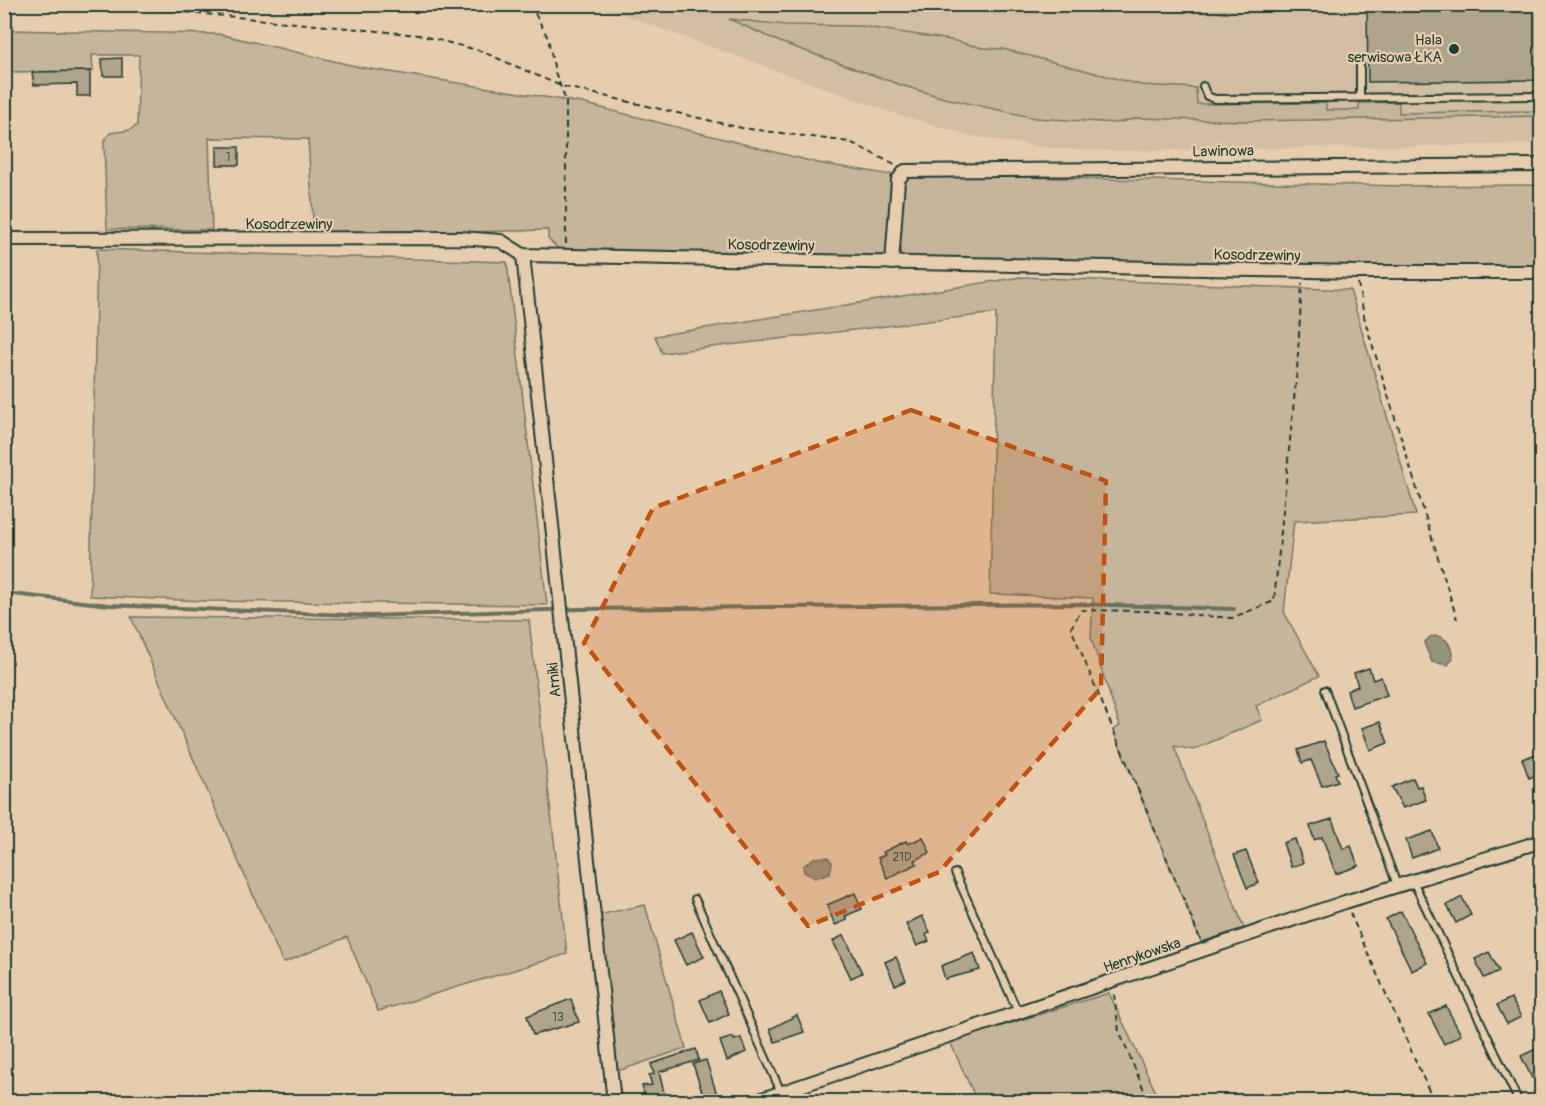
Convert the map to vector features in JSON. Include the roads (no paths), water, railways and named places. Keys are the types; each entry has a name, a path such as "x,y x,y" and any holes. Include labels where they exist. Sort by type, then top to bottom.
{"street":[{"name":"Lawinowa","path":"892,262 898,180 905,171 1542,165"},
{"name":"Kosodrzewiny","path":"4,239 461,238 501,241 523,255 1357,272 1542,272"},
{"name":"Arniki","path":"523,255 614,1101"},
{"name":"Henrykowska","path":"753,1101 1345,902 1542,841"}],"lane":[{"path":"1360,65 1360,97"},
{"path":"1203,86 1207,96 1215,99 1542,96"},
{"path":"1324,690 1397,885"},
{"path":"955,873 1018,1012"},
{"path":"1413,881 1519,1101"},
{"path":"695,899 781,1092"}],"waterway":[{"path":"4,593 109,605 370,616 578,609 1079,604 1234,609"}],"place":[{"name":"Hala serwisowa ŁKA","path":"1454,49"}]}
